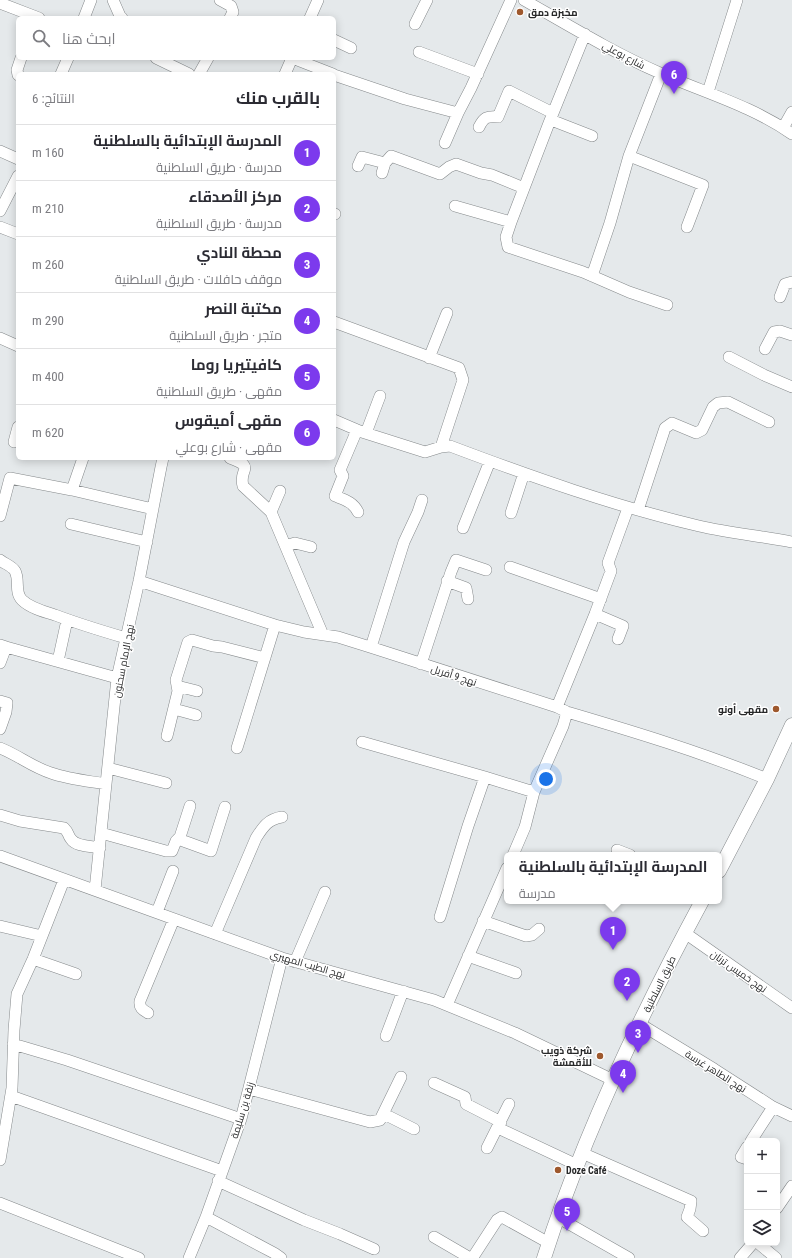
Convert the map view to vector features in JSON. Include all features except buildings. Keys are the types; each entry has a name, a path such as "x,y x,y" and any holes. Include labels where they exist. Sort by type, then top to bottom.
{"main road":[{"path":"722,865 767,779 792,725"},
{"name":"طريق السلطنية","path":"544,1258 557,1217 579,1159 613,1080 648,1005 700,904"}],"street":[{"path":"85,16 90,0"},
{"path":"113,0 120,16"},
{"path":"220,0 231,6 233,12 231,16"},
{"path":"311,16 318,0"},
{"path":"416,24 427,0"},
{"path":"445,143 511,0"},
{"name":"شارع بوعلي","path":"524,0 661,74 757,113 788,131"},
{"path":"708,92 737,0"},
{"path":"0,3 34,16"},
{"path":"586,34 511,222 506,237 508,247 592,276 629,292 667,305"},
{"path":"336,41 351,48"},
{"path":"419,52 478,74"},
{"path":"17,72 20,60"},
{"path":"62,72 67,60"},
{"path":"160,60 185,72"},
{"path":"200,72 207,60"},
{"path":"286,72 291,60"},
{"path":"297,60 328,72"},
{"path":"592,276 610,223 629,156 661,74"},
{"path":"336,75 405,99 458,113"},
{"path":"479,127 483,119 489,116 498,116 509,91 552,116 592,136"},
{"path":"788,131 792,112"},
{"path":"0,151 16,158"},
{"path":"358,166 362,157 383,168 391,156 440,174 456,164 481,173 492,175 524,188"},
{"path":"629,156 703,185 687,227"},
{"path":"0,211 13,197 16,184"},
{"path":"455,206 511,222"},
{"path":"0,227 16,233"},
{"path":"780,297 785,284 792,282"},
{"path":"429,358 447,313"},
{"path":"336,323 459,368 463,380 441,447"},
{"path":"765,349 774,332 780,331 792,335"},
{"path":"0,338 16,345"},
{"path":"729,357 764,375 792,387"},
{"path":"358,512 351,502 335,496 343,476 340,470 362,432 380,396"},
{"path":"557,707 611,571 608,563 633,509 665,428 672,422 696,433 702,430 713,407 718,403 728,402 769,422"},
{"path":"336,421 362,432 425,452 450,446 524,474 633,509 702,527 792,542"},
{"path":"14,442 16,434"},
{"path":"72,490 82,460"},
{"name":"نهج الإمام سحنون","path":"95,890 117,678 139,581 163,460"},
{"path":"235,460 244,465 243,486 271,512 323,635"},
{"path":"463,528 490,461"},
{"path":"511,513 524,474"},
{"path":"0,516 5,476 153,509"},
{"path":"271,512 280,491"},
{"path":"371,647 404,542 422,500"},
{"path":"70,524 147,542"},
{"path":"286,546 295,543 311,547"},
{"path":"0,560 12,568 16,573 17,591 19,597 24,602 37,609 67,620 126,638"},
{"path":"421,664 456,560 486,570"},
{"path":"510,568 601,598"},
{"name":"نهج 9 أفريل","path":"139,581 275,625 304,632 338,637 371,647 557,707 567,712 670,743 722,761 767,779"},
{"path":"448,581 466,588 468,599"},
{"path":"595,614 623,626 618,639"},
{"path":"58,661 67,620"},
{"path":"237,748 275,625"},
{"path":"167,736 170,718 174,709 178,691 176,680 188,642 192,640 265,658"},
{"path":"0,663 3,646 117,678"},
{"path":"177,686 197,691"},
{"path":"0,700 6,703 6,712 0,729"},
{"path":"174,709 196,715"},
{"path":"514,852 525,827 534,792 564,726 567,712"},
{"path":"362,742 534,792"},
{"path":"0,748 14,754 28,764 51,773 106,784"},
{"path":"108,768 166,783"},
{"path":"440,917 485,777"},
{"path":"101,833 166,851 172,851 180,837 190,806"},
{"path":"178,839 211,851 225,807"},
{"path":"0,815 20,821 64,828 76,844 100,848"},
{"path":"215,934 262,827 268,821 282,817"},
{"path":"617,850 622,852"},
{"name":"نهج الطيب المهيري","path":"0,856 282,958 403,991 447,1005 515,1033 613,1080"},
{"path":"157,912 173,871"},
{"path":"447,1005 504,875"},
{"path":"0,1160 12,1088 13,1044 17,994 33,959 64,880"},
{"path":"295,962 325,892"},
{"path":"148,1013 141,1009 139,1005 140,1001 174,919"},
{"path":"483,921 526,936 532,935 539,929"},
{"path":"0,926 42,936"},
{"name":"نهج خميس ترنان","path":"685,933 792,1008"},
{"path":"468,956 516,973"},
{"name":"زنقة بن سليمة","path":"189,1258 206,1217 240,1119 282,958"},
{"path":"33,959 76,974"},
{"path":"386,1036 403,991"},
{"name":"نهج الطاهر غرسة","path":"640,1024 714,1069 773,1108 792,1116"},
{"path":"13,1044 68,1060 240,1119"},
{"path":"249,1089 370,1122 380,1120 401,1077"},
{"path":"434,1083 465,1097 466,1104 499,1125 579,1159 691,1201 687,1217 703,1231"},
{"path":"11,1096 220,1176 304,1220 374,1249"},
{"path":"488,1148 509,1104"},
{"path":"753,1138 773,1108"},
{"path":"384,1114 414,1129"},
{"path":"780,1204 792,1186"},
{"path":"0,1203 139,1258"},
{"path":"206,1217 281,1258"},
{"path":"434,1237 470,1258 473,1257 497,1220 502,1217 549,1243"},
{"path":"557,1217 629,1258"},
{"path":"740,1258 750,1246"},
{"path":"762,1246 776,1258"}],"place":[{"name":"مخبزة دمق","path":"520,12"},
{"name":"مقهى أميقوس","path":"674,94"},
{"name":"مقهى أونو","path":"776,709"},
{"name":"المدرسة الإبتدائية بالسلطنية","path":"613,950"},
{"name":"مركز الأصدقاء","path":"627,1001"},
{"name":"محطة النادي","path":"638,1053"},
{"name":"شركة ذويب للأقمشة","path":"600,1056"},
{"name":"مكتبة النصر","path":"623,1093"},
{"name":"Doze Café","path":"558,1170"},
{"name":"كافيتيريا روما","path":"567,1231"}]}
